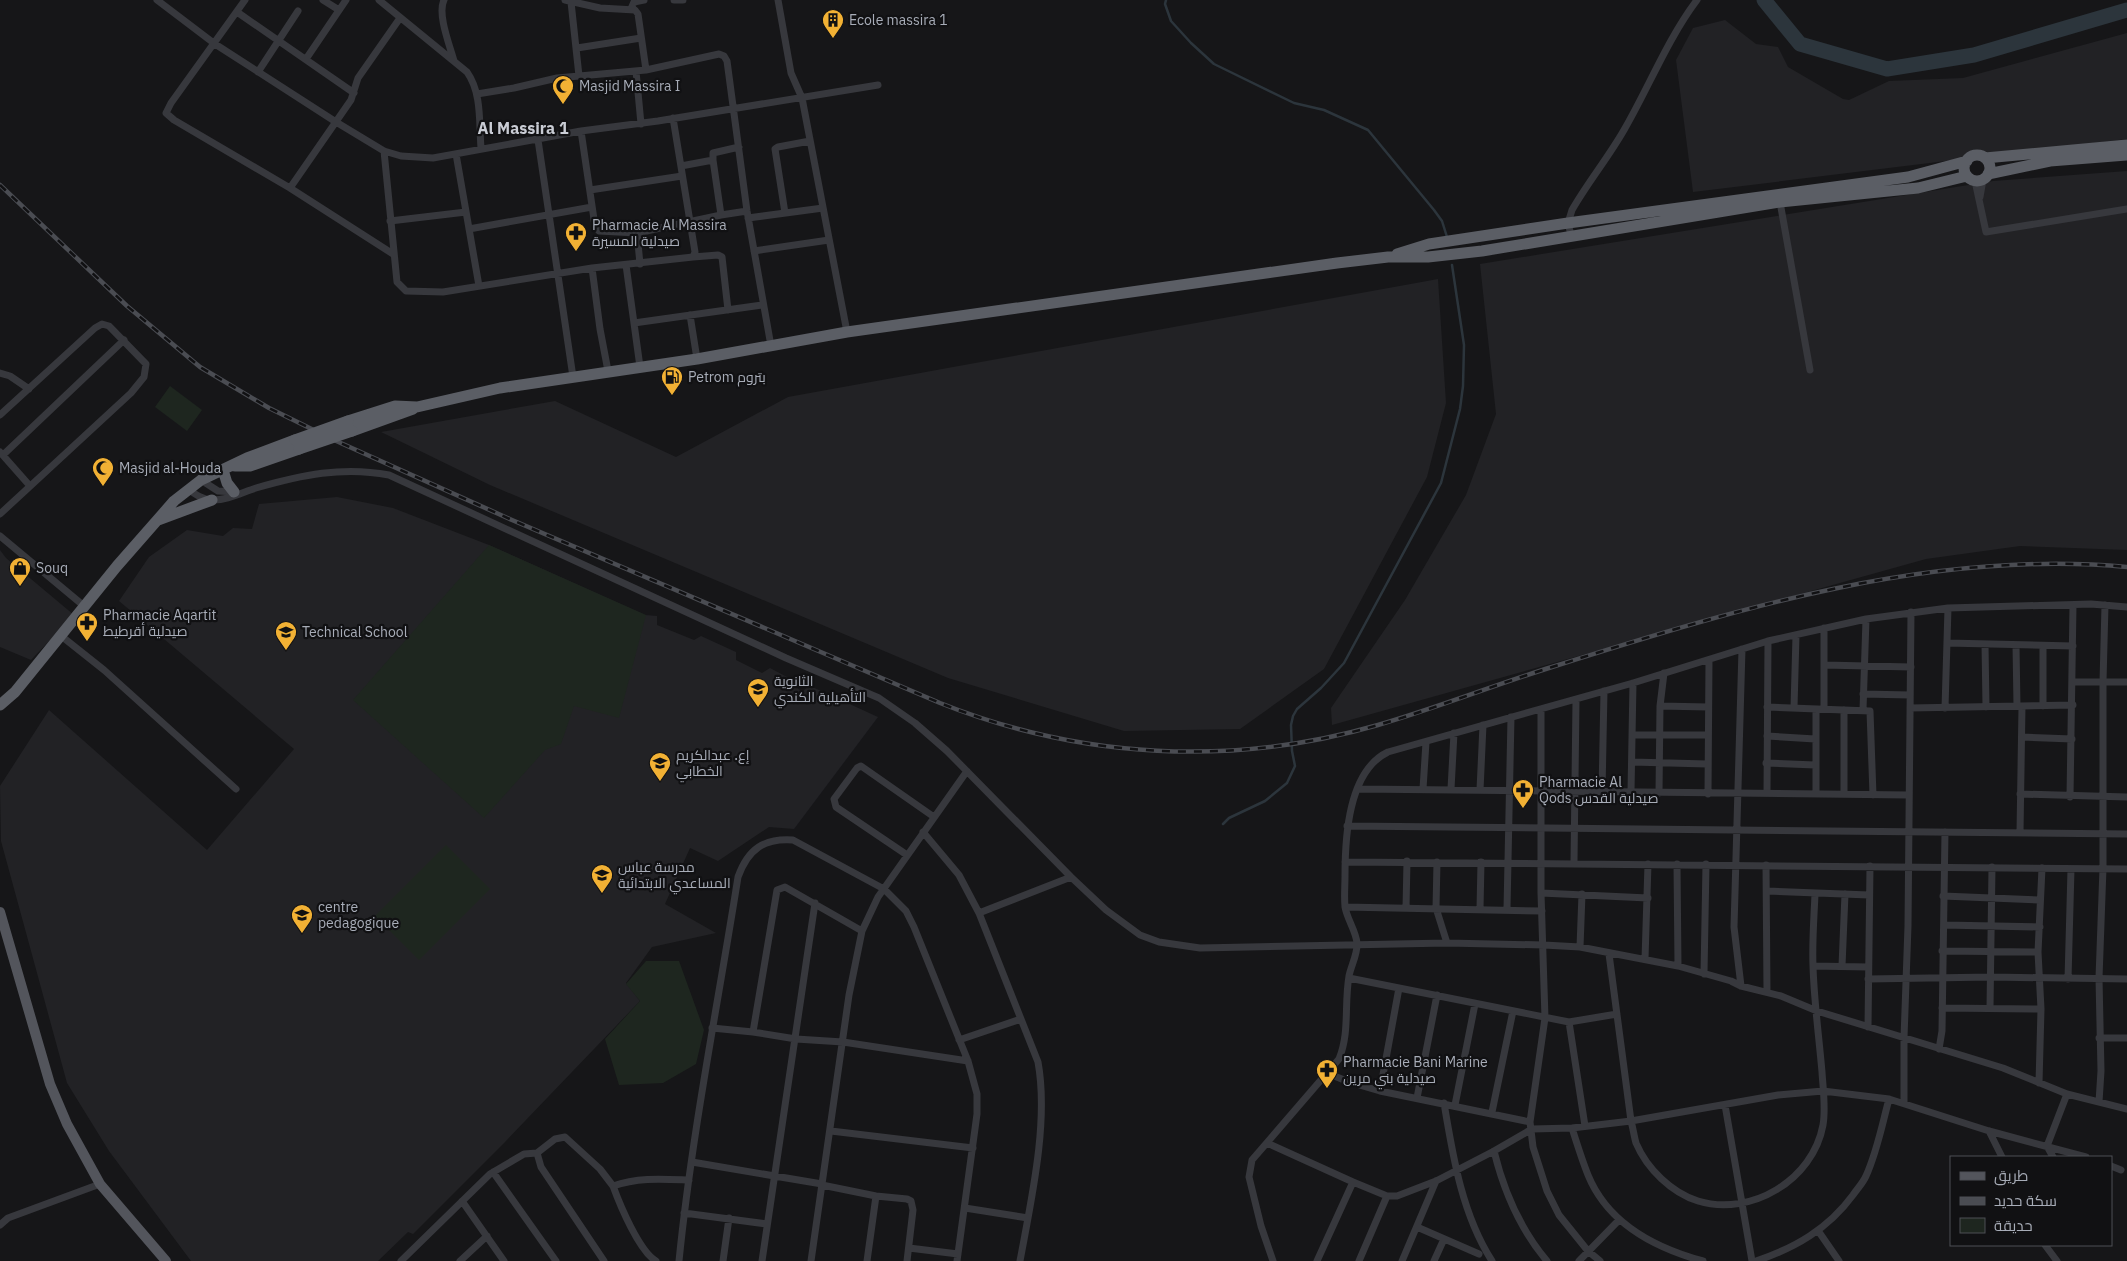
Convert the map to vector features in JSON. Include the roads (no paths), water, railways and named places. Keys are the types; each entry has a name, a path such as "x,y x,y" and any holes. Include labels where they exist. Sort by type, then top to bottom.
{"highway":[{"path":"0,705 15,692 154,522 188,489 201,480 228,468 250,466 297,445 350,426 398,416 417,407 500,388 697,359 847,332 1388,257 1428,257 1482,251 1702,210 1908,177 1967,161 1975,156 1985,158 2127,145"},
{"path":"1388,257 1429,244 1568,223 1918,188 1978,178 2050,161 2127,154"},
{"path":"1978,178 1990,166 1985,158"},
{"path":"1967,161 1964,168 1978,178"},
{"path":"228,468 227,483 238,492"},
{"path":"154,522 212,500"},
{"path":"0,694 24,680"}],"main road":[{"path":"0,912 50,1084 66,1124 100,1184 166,1261"}],"street":[{"path":"157,0 215,44 336,122 384,151 418,158 433,158 580,131 641,124 878,85"},
{"path":"245,0 171,103 166,113 174,120 290,188 393,254"},
{"path":"324,0 339,10"},
{"path":"306,59 346,0"},
{"path":"379,0 467,72 473,80 477,94 481,148"},
{"path":"444,0 442,6 443,22 454,62"},
{"path":"631,9 634,2 644,0"},
{"path":"674,0 683,0"},
{"path":"778,0 791,73 802,98 847,332"},
{"path":"1571,235 1568,223 1582,193 1624,130 1666,48 1697,0"},
{"path":"579,76 577,48 568,1 600,8 635,10 638,14 646,70"},
{"path":"258,72 298,11"},
{"path":"237,12 354,93"},
{"path":"290,188 336,122 354,93 356,82 400,18"},
{"path":"577,48 642,38"},
{"path":"477,94 557,78 646,70 722,54 727,61 748,215 762,305 771,346"},
{"path":"636,71 641,124"},
{"path":"673,118 695,252 693,257"},
{"path":"580,131 595,226 599,231 637,233 721,215 785,213 823,208"},
{"path":"538,140 573,377"},
{"path":"785,213 775,149 810,141"},
{"path":"721,215 713,160 714,152 739,147"},
{"path":"384,151 397,282 406,291 431,293 592,268 718,255 722,257 728,310"},
{"path":"456,154 479,286"},
{"path":"681,166 713,160"},
{"path":"590,190 682,176"},
{"path":"1978,178 1986,232 2127,209"},
{"path":"1780,202 1810,370"},
{"path":"469,229 592,207"},
{"path":"390,221 466,212"},
{"path":"637,233 640,264"},
{"path":"754,251 829,240"},
{"path":"626,265 640,367"},
{"path":"592,268 608,371"},
{"path":"634,323 762,305"},
{"path":"690,315 697,359"},
{"path":"0,415 102,324 109,326 146,364 146,372 140,383 0,514"},
{"path":"30,486 2,454 124,340"},
{"path":"0,373 10,376 29,388"},
{"path":"188,489 197,495 212,500 283,480 337,471 365,470 389,475 786,658 879,698 916,723 967,771 1071,877 1122,923 1140,935 1159,942 1200,948 1265,948 1357,943 1544,945 1580,948 1645,959 1678,966 1731,981 1741,986 1781,996 1817,1011 2002,1068 2067,1094 2127,1109"},
{"path":"201,480 218,491 238,492"},
{"path":"0,536 84,606"},
{"path":"2070,797 2073,706 2073,605"},
{"path":"1273,1261 1261,1226 1249,1177 1252,1160 1339,1059 1344,1047 1347,1027 1349,978 1357,943 1345,907 1347,826 1359,788 1370,766 1378,757 1388,752 1454,732 1576,700 1768,641 1866,619 1948,608 2073,605 2127,607"},
{"path":"2099,1102 2101,1071 2099,978 2105,605"},
{"path":"1945,708 1948,608"},
{"path":"1904,1103 1911,612"},
{"path":"1863,710 1866,619"},
{"path":"1816,793 1815,739 1824,665 1824,628"},
{"path":"60,635 104,670 236,789"},
{"path":"1794,708 1796,635"},
{"path":"1767,793 1768,641"},
{"path":"1947,643 2073,646"},
{"path":"1985,644 1986,707"},
{"path":"2016,645 2022,737 2020,833"},
{"path":"2043,646 2043,706"},
{"path":"1741,986 1734,927 1735,831 1742,649"},
{"path":"1708,794 1709,660"},
{"path":"1824,665 1910,667"},
{"path":"1659,793 1660,706 1664,673"},
{"path":"2072,682 2127,682"},
{"path":"1631,792 1633,683"},
{"path":"1602,792 1604,690"},
{"path":"1864,694 1910,695"},
{"path":"1574,863 1576,700"},
{"path":"1660,706 1708,708"},
{"path":"1910,708 2073,706"},
{"path":"1767,707 1870,711 1872,714 1873,794"},
{"path":"1541,709 1542,828 1540,863 1546,1018 1531,1125 1533,1147 1547,1191 1559,1215 1588,1251 1600,1261"},
{"path":"1844,710 1844,794"},
{"path":"1507,909 1512,717"},
{"path":"1480,790 1483,725"},
{"path":"1451,789 1454,732"},
{"path":"1632,735 1708,735"},
{"path":"1767,736 1815,739"},
{"path":"2022,737 2072,739"},
{"path":"1423,789 1426,742"},
{"path":"1632,762 1707,764"},
{"path":"1766,763 1815,764"},
{"path":"906,855 836,806 834,800 857,768 861,766 934,818"},
{"path":"812,1261 849,995 862,931 872,908 906,855 967,771"},
{"path":"1359,788 1708,794 1816,793 1909,795"},
{"path":"2020,794 2070,797 2127,797"},
{"path":"1347,826 2127,834"},
{"path":"922,832 959,875 979,913 1038,1062 1042,1085 1041,1122 1020,1261"},
{"path":"1939,1049 1943,978 1943,867 1945,832"},
{"path":"679,1261 688,1180 738,877 743,863 758,847 780,839 793,840 884,889 902,907 914,927 968,1061 977,1094 973,1148 957,1258 909,1248"},
{"path":"1345,862 2127,869"},
{"path":"1406,908 1407,862"},
{"path":"1437,862 1436,908 1447,943"},
{"path":"1480,909 1481,862"},
{"path":"1645,959 1648,864"},
{"path":"1677,864 1678,966"},
{"path":"1704,974 1706,864"},
{"path":"1766,865 1767,992"},
{"path":"1868,1027 1870,866"},
{"path":"1990,1008 1992,867"},
{"path":"2039,1083 2040,1009 2038,952 2042,868"},
{"path":"2068,979 2071,868"},
{"path":"979,913 1071,877"},
{"path":"753,1032 777,890 785,887 862,931"},
{"path":"1767,891 1869,895"},
{"path":"1541,893 1648,898"},
{"path":"1580,948 1582,894"},
{"path":"1609,954 1631,1121 1636,1143 1648,1164 1664,1181 1680,1193 1698,1201 1715,1204 1742,1204 1760,1199 1779,1189 1808,1159 1817,1144 1823,1125 1823,1090 1813,966 1815,894"},
{"path":"1842,966 1845,894"},
{"path":"1943,896 2040,900"},
{"path":"762,1261 815,903"},
{"path":"1345,907 1542,911"},
{"path":"1944,925 2040,927"},
{"path":"1942,951 2038,952"},
{"path":"1813,966 1868,967"},
{"path":"1868,979 1991,977 2127,979"},
{"path":"1349,978 1569,1022 1617,1014"},
{"path":"1380,1090 1399,988"},
{"path":"1417,1098 1437,995"},
{"path":"1455,1105 1475,1004"},
{"path":"1942,1008 2040,1009"},
{"path":"1492,1112 1513,1011"},
{"path":"959,1040 1021,1020"},
{"path":"1569,1022 1585,1126"},
{"path":"712,1028 796,1039 843,1042 968,1061"},
{"path":"2099,1038 2127,1038"},
{"path":"1327,1073 1349,1082 1380,1090 1492,1112 1531,1125 1572,1128 1631,1121 1778,1095 1823,1090 1889,1099 2082,1156"},
{"path":"2052,1156 2047,1146 2067,1094"},
{"path":"1725,1105 1754,1261 1780,1253 1819,1232 1843,1209 1865,1178 1876,1151 1889,1099"},
{"path":"1444,1103 1456,1170 1482,1246 1492,1261"},
{"path":"1267,1143 1387,1196 1397,1196 1436,1181 1494,1152 1531,1125"},
{"path":"1572,1128 1588,1176 1601,1199 1619,1220 1649,1242 1675,1254 1703,1261"},
{"path":"831,1130 973,1148"},
{"path":"1989,1130 2002,1156"},
{"path":"401,1261 493,1172 524,1154 538,1152 555,1139 565,1137 600,1169 613,1186 627,1220 640,1242 656,1261"},
{"path":"538,1152 541,1167 604,1261"},
{"path":"1494,1152 1508,1199 1527,1234 1546,1261"},
{"path":"692,1162 876,1196 907,1198 911,1201 913,1210 907,1261"},
{"path":"2112,1166 2121,1170"},
{"path":"493,1172 556,1261"},
{"path":"613,1186 627,1180 688,1180"},
{"path":"1402,1261 1436,1181"},
{"path":"1317,1261 1353,1182"},
{"path":"0,1225 8,1218 100,1184"},
{"path":"866,1261 876,1196"},
{"path":"1360,1260 1387,1196"},
{"path":"462,1201 504,1261"},
{"path":"965,1208 1028,1218"},
{"path":"684,1213 767,1224"},
{"path":"723,1261 729,1218"},
{"path":"1579,1261 1619,1220"},
{"path":"1417,1227 1444,1238 1477,1257 1482,1246"},
{"path":"1819,1232 1839,1261"},
{"path":"460,1261 487,1236"},
{"path":"1434,1261 1444,1238"},
{"path":"2046,1246 2057,1261"}],"waterway":[{"path":"1166,0 1165,4 1171,21 1214,64 1294,103 1324,110 1368,130 1434,210 1442,221 1447,237"},
{"path":"1764,0 1800,44 1887,69 1974,55 2127,10"},
{"path":"1223,824 1229,818 1265,801 1287,783 1295,766 1292,751 1291,725 1293,716 1297,709 1321,688 1344,663 1441,483 1460,409 1463,386 1464,345 1452,265"}],"railway":[{"path":"0,185 127,306 200,367 269,408 334,440 512,520 940,703 993,722 1047,736 1102,746 1157,751 1213,751 1268,747 1323,738 1378,725 1530,674 1692,624 1835,588 1908,575 1981,567 2054,564 2127,567"}],"place":[{"name":"Ecole massira 1","path":"833,39"},
{"name":"Masjid Massira I","path":"563,105"},
{"name":"Pharmacie Al Massira صيدلية المسيرة","path":"576,252"},
{"name":"Petrom بتروم","path":"672,396"},
{"name":"Masjid al-Houda","path":"103,487"},
{"name":"Souq","path":"20,587"},
{"name":"Pharmacie Aqartit صيدلية أقرطيط","path":"87,642"},
{"name":"Technical School","path":"286,651"},
{"name":"الثانوية التأهيلية الكندي","path":"758,708"},
{"name":"إع. عبدالكريم الخطابي","path":"660,782"},
{"name":"Pharmacie Al Qods صيدلية القدس","path":"1523,809"},
{"name":"مدرسة عباس المساعدي الابتدائية","path":"602,894"},
{"name":"centre pedagogique","path":"302,934"},
{"name":"Pharmacie Bani Marine صيدلية بني مرين","path":"1327,1089"}],"district":[{"name":"Al Massira 1","path":"523,128"}]}
